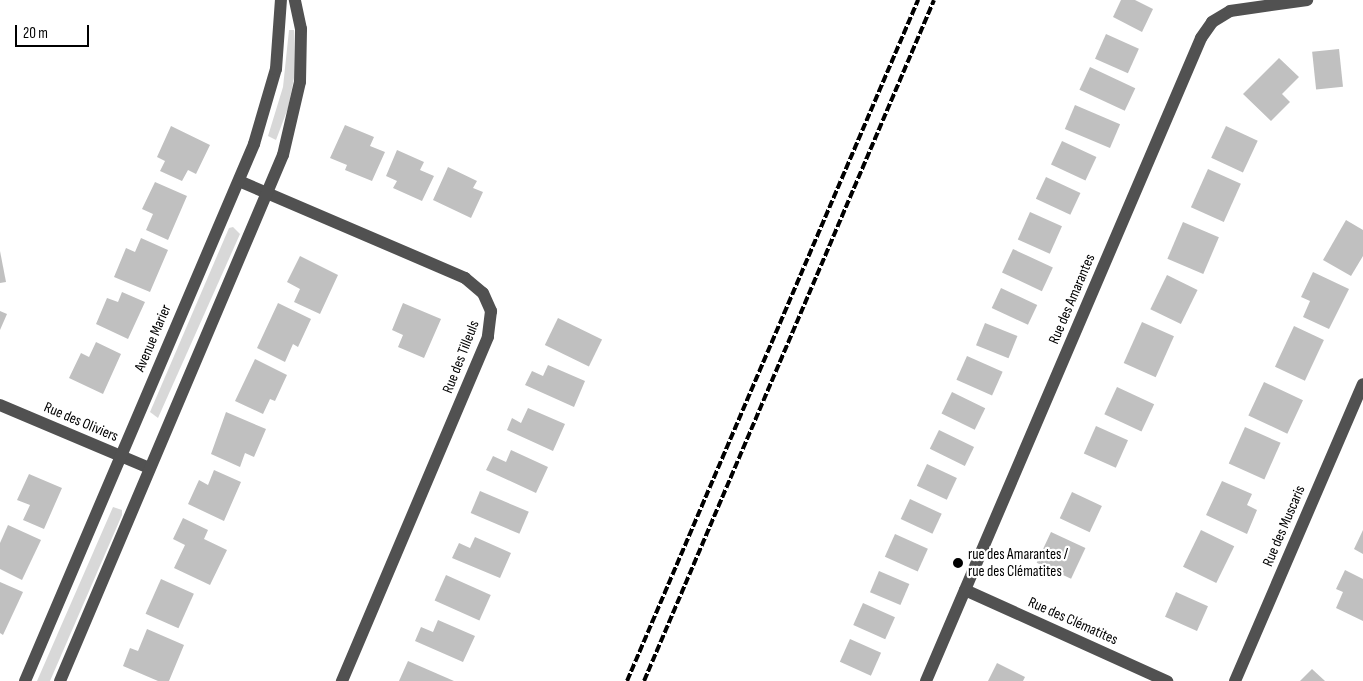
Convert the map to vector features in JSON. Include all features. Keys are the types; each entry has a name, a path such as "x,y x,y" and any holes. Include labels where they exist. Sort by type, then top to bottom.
{"street":[{"name":"Avenue Marier","path":"24,681 239,181 271,90 280,30 281,0"},
{"path":"60,681 149,468 269,193 289,138 298,98 302,44 295,0"},
{"name":"Rue des Amarantes","path":"926,681 1206,30 1230,11 1307,0"},
{"name":"Rue des Tilleuls","path":"239,181 473,283 483,293 492,318 488,337 342,681"},
{"name":"Rue des Muscaris","path":"1235,681 1363,384"},
{"name":"Rue des Oliviers","path":"0,405 149,468"},
{"name":"Rue des Clématites","path":"966,590 1166,681"}],"shaded area":[{"path":"289,30 294,30 294,78 288,108 276,140 268,136 283,87"},
{"path":"233,227 240,234 158,418 150,412 229,228"},
{"path":"113,507 122,510 122,515 50,681 37,681"}],"building":[{"path":"1121,0 1135,0 1153,9 1142,32 1113,17"},
{"path":"1106,34 1139,49 1128,73 1095,59"},
{"path":"1339,49 1343,87 1316,90 1312,52"},
{"path":"1279,58 1299,77 1282,94 1290,102 1271,121 1243,94"},
{"path":"1090,67 1135,88 1125,111 1079,90"},
{"path":"1075,105 1120,124 1110,148 1065,129"},
{"path":"345,125 374,137 370,146 385,152 372,181 345,170 347,165 330,158"},
{"path":"171,126 210,145 196,174 188,170 182,181 160,171 165,161 157,157"},
{"path":"1226,126 1258,141 1243,173 1211,158"},
{"path":"1062,141 1096,157 1085,181 1051,165"},
{"path":"397,150 424,162 420,170 434,176 422,201 393,188 397,181 386,176"},
{"path":"448,167 477,181 473,188 483,192 471,218 433,200"},
{"path":"1208,169 1241,184 1224,222 1191,207"},
{"path":"1046,177 1080,193 1070,215 1036,199"},
{"path":"155,182 187,196 168,240 146,230 153,214 142,209"},
{"path":"1030,212 1062,226 1050,254 1018,239"},
{"path":"1346,220 1363,230 1363,256 1351,276 1323,260"},
{"path":"1183,222 1219,237 1203,274 1167,259"},
{"path":"141,238 168,250 150,292 114,277 126,248 135,252"},
{"path":"1013,249 1053,268 1042,291 1002,273"},
{"path":"0,251 6,282 0,283"},
{"path":"300,256 338,275 320,314 294,302 300,289 287,282"},
{"path":"1313,272 1349,289 1329,329 1303,317 1310,301 1301,297"},
{"path":"1167,275 1198,290 1181,324 1150,309"},
{"path":"1001,288 1037,305 1028,325 992,308"},
{"path":"122,292 145,302 128,339 96,324 107,298 118,302"},
{"path":"278,303 311,319 298,347 293,344 285,362 257,348"},
{"path":"403,303 441,319 424,358 398,347 403,335 392,330"},
{"path":"0,311 7,314 0,330"},
{"path":"558,318 602,339 589,366 545,345"},
{"path":"1142,322 1174,336 1156,377 1124,363"},
{"path":"985,323 1017,336 1008,358 976,345"},
{"path":"1294,326 1324,340 1305,381 1275,367"},
{"path":"96,342 121,354 103,394 69,378 81,353 89,357"},
{"path":"967,356 1003,372 992,396 956,380"},
{"path":"255,359 287,375 275,401 270,399 263,414 235,401"},
{"path":"548,365 585,381 574,407 525,385 532,371 543,376"},
{"path":"1264,382 1303,400 1287,434 1248,416"},
{"path":"1117,387 1154,404 1141,432 1104,414"},
{"path":"952,392 985,408 975,430 941,414"},
{"path":"528,408 565,424 553,451 507,430 512,418 521,423"},
{"path":"226,412 266,429 254,457 245,453 240,467 211,454"},
{"path":"1096,426 1128,440 1116,468 1084,453"},
{"path":"1245,427 1281,443 1264,479 1229,464"},
{"path":"939,430 974,447 965,466 930,449"},
{"path":"511,450 548,467 536,493 486,470 493,456 506,462"},
{"path":"927,464 957,478 947,500 917,486"},
{"path":"214,470 241,482 224,521 188,504 199,480 208,485"},
{"path":"29,474 62,488 44,529 23,520 30,505 17,500"},
{"path":"1222,481 1252,494 1247,505 1257,510 1247,534 1206,515"},
{"path":"480,491 529,512 519,534 471,513"},
{"path":"1072,492 1102,506 1090,532 1060,518"},
{"path":"910,499 942,514 932,534 901,519"},
{"path":"183,518 208,530 204,539 227,550 210,585 174,568 185,545 173,539"},
{"path":"8,525 41,540 22,580 0,569 0,543"},
{"path":"1201,530 1234,546 1216,583 1183,567"},
{"path":"1363,530 1363,554 1354,549"},
{"path":"1051,532 1085,548 1071,579 1037,563"},
{"path":"895,534 928,549 918,571 885,557"},
{"path":"475,537 511,553 500,578 452,558 459,543 470,548"},
{"path":"1345,570 1363,579 1363,621 1336,608 1343,592 1336,589"},
{"path":"879,571 909,584 900,605 870,592"},
{"path":"446,575 491,595 479,621 435,601"},
{"path":"161,579 194,594 178,628 146,614"},
{"path":"0,582 23,592 3,635 0,633"},
{"path":"1176,592 1208,606 1197,631 1165,617"},
{"path":"863,603 895,617 885,639 853,625"},
{"path":"438,620 475,636 463,662 415,641 421,627 433,632"},
{"path":"147,629 184,645 169,681 158,681 123,666 130,648 138,651"},
{"path":"850,639 881,653 871,676 840,662"},
{"path":"408,661 454,681 399,681"},
{"path":"997,663 1025,677 1023,681 988,681"},
{"path":"1312,669 1325,681 1300,681"}],"railway":[{"path":"627,681 918,0"},
{"path":"644,681 934,0"}],"place":[{"name":"rue des Amarantes / rue des Clématites","path":"958,563"}]}
